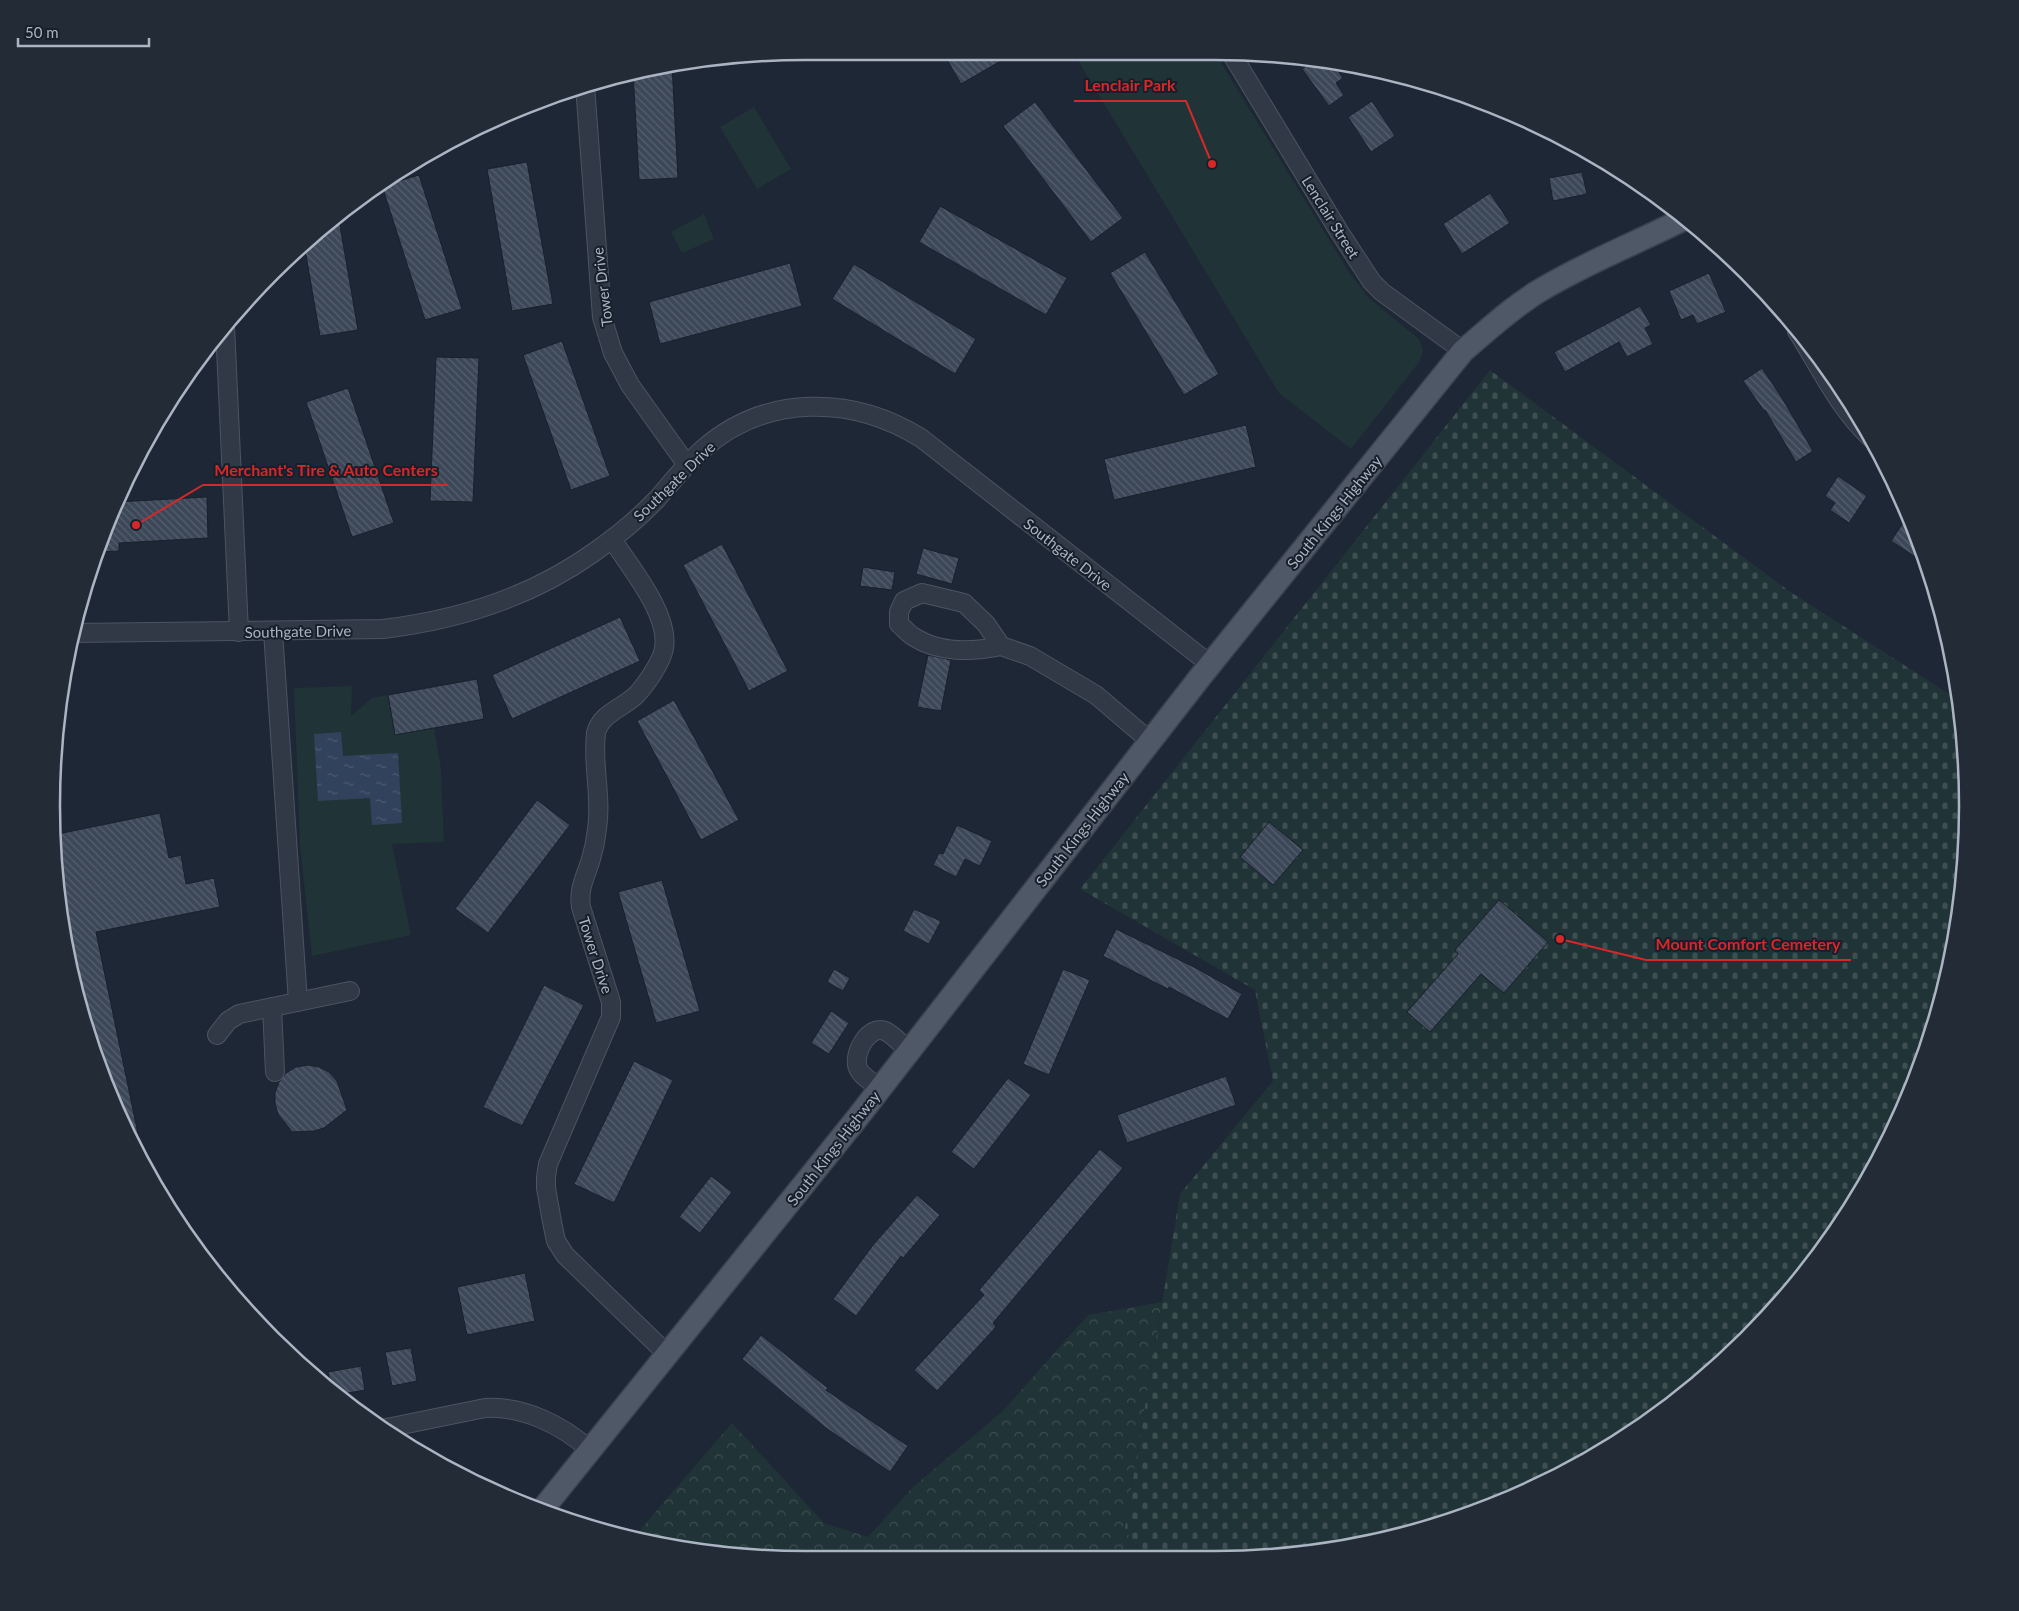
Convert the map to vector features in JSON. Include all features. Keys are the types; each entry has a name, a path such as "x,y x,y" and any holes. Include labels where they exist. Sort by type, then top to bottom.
{"main road":[{"name":"South Kings Highway","path":"547,1504 880,1088 1211,664 1464,351 1495,323 1540,290 1587,264 1677,222"}],"street":[{"name":"Lenclair Street","path":"1236,61 1340,233 1372,282 1382,292 1464,351"},
{"name":"Tower Drive","path":"587,93 602,317 613,353 630,385 687,465"},
{"path":"226,338 239,632"},
{"name":"Southgate Drive","path":"80,633 383,629 451,618 487,607 530,589 562,572 612,539 655,500 705,448 724,434 746,422 770,413 794,408 819,406 846,408 886,420 921,438 1178,641 1211,664"},
{"name":"Tower Drive","path":"612,539 652,600 664,631 664,648 654,671 642,688 634,697 602,720 596,733 597,828 591,859 580,887 580,906 612,1010 611,1017 554,1148 546,1177 546,1188 552,1222 560,1249 668,1355"},
{"path":"1002,646 986,624 964,603 922,593 904,601 900,612 899,624 914,637 934,646 956,650 981,651 1002,646 1030,656 1096,695 1150,741"},
{"path":"273,631 298,1002"},
{"path":"217,1035 233,1017 245,1012 350,991"},
{"path":"272,1007 275,1072"},
{"path":"880,1088 860,1072 856,1060 859,1050 872,1033 879,1030 886,1032 909,1051"},
{"path":"395,1427 497,1407 535,1416 573,1435 590,1450"}],"green space":[{"path":"1078,60 1219,60 1350,274 1369,298 1419,339 1423,350 1420,361 1351,449 1279,393"},
{"path":"754,107 791,169 757,189 720,127"},
{"path":"704,214 714,239 682,253 671,232"},
{"path":"1490,370 1789,591 1951,695 1957,757 1959,806 1953,903 1945,951 1934,998 1902,1091 1882,1135 1859,1178 1833,1220 1805,1259 1741,1333 1667,1397 1628,1425 1586,1451 1543,1474 1499,1494 1406,1526 1359,1537 1311,1545 1262,1549 1137,1551 1125,1528 1180,1194 1273,1081 1255,990 1080,889"},
{"path":"352,686 351,716 372,698 388,695 395,735 434,728 441,769 444,842 392,844 411,935 312,956 300,846 294,688"},
{"path":"1162,1302 1125,1528 1137,1551 806,1551 708,1545 638,1532 732,1423 824,1523 868,1537 913,1487 1003,1411 1088,1315"}],"water":[{"path":"341,732 343,756 398,753 402,823 372,825 370,798 318,801 314,734"}],"building":[{"path":"947,60 1002,60 961,84"},
{"path":"1307,66 1338,70 1343,78 1336,83 1344,95 1329,106 1302,69"},
{"path":"672,72 678,178 639,180 633,80"},
{"path":"1372,101 1395,136 1371,152 1348,117"},
{"path":"1035,102 1123,218 1091,242 1003,126"},
{"path":"527,162 553,304 512,311 487,169"},
{"path":"1582,172 1587,194 1553,201 1549,178"},
{"path":"419,175 462,309 425,320 384,191 399,181"},
{"path":"1490,193 1510,223 1462,254 1443,224"},
{"path":"940,206 1067,278 1046,315 919,242"},
{"path":"340,224 358,330 320,336 306,253"},
{"path":"1145,252 1219,374 1184,395 1110,273"},
{"path":"790,263 802,306 660,344 649,302"},
{"path":"854,264 976,339 955,374 832,299"},
{"path":"1709,273 1726,312 1697,324 1693,315 1681,320 1669,291"},
{"path":"1640,306 1651,325 1645,328 1653,344 1627,357 1619,342 1565,372 1554,352"},
{"path":"562,341 610,476 571,490 523,355"},
{"path":"436,357 479,358 473,502 430,501"},
{"path":"1762,368 1813,451 1796,462 1765,410 1743,381"},
{"path":"348,388 394,523 352,537 306,402"},
{"path":"1246,425 1256,467 1114,500 1104,459"},
{"path":"1838,476 1867,496 1849,523 1830,510 1835,503 1825,496"},
{"path":"207,497 208,538 119,543 119,551 105,552 125,501"},
{"path":"1903,523 1916,557 1891,541"},
{"path":"722,544 788,671 749,691 683,565"},
{"path":"923,548 959,558 952,584 916,574"},
{"path":"863,567 895,572 892,590 860,586"},
{"path":"620,617 640,661 512,719 492,675"},
{"path":"928,655 951,660 941,711 917,707"},
{"path":"477,679 484,719 395,735 388,695"},
{"path":"674,700 739,820 701,840 637,721"},
{"path":"537,800 570,825 488,933 455,909"},
{"path":"160,813 169,858 181,855 186,884 214,878 220,907 96,932 139,1139 117,1091 85,998 74,951 66,903 61,833"},
{"path":"1269,822 1303,850 1273,885 1240,857"},
{"path":"957,825 992,841 980,866 965,859 956,877 933,865 939,853 943,854"},
{"path":"662,880 700,1011 656,1023 618,892"},
{"path":"1499,900 1548,942 1504,993 1481,974 1430,1032 1407,1012 1458,954 1455,950"},
{"path":"914,909 941,921 929,944 903,931"},
{"path":"1116,929 1196,968 1242,994 1228,1019 1169,987 1168,989 1103,956"},
{"path":"834,969 850,978 843,991 827,982"},
{"path":"1063,969 1090,980 1049,1075 1023,1064"},
{"path":"544,985 584,1005 522,1126 483,1107"},
{"path":"831,1011 849,1023 829,1054 811,1043"},
{"path":"634,1061 673,1080 614,1203 574,1184"},
{"path":"308,1065 319,1067 329,1072 337,1081 347,1110 324,1128 314,1131 292,1132 278,1114 275,1104 275,1093 279,1082 286,1073 296,1067"},
{"path":"1226,1076 1236,1105 1127,1143 1117,1115"},
{"path":"1008,1078 1031,1095 974,1169 951,1152"},
{"path":"1100,1149 1123,1168 993,1323 996,1327 937,1391 914,1370 984,1295 979,1290"},
{"path":"711,1176 732,1192 700,1233 679,1217"},
{"path":"917,1195 940,1215 903,1258 901,1256 856,1316 833,1299 873,1245"},
{"path":"525,1273 535,1321 467,1335 457,1287"},
{"path":"761,1335 828,1388 826,1390 908,1446 890,1472 826,1428 742,1359"},
{"path":"411,1348 417,1381 392,1386 385,1352"},
{"path":"361,1366 365,1390 347,1393 329,1379 328,1372"}],"place":[{"name":"Lenclair Park","path":"1212,164"},
{"name":"Merchant's Tire & Auto Centers","path":"136,525"},
{"name":"Mount Comfort Cemetery","path":"1560,939"}]}
